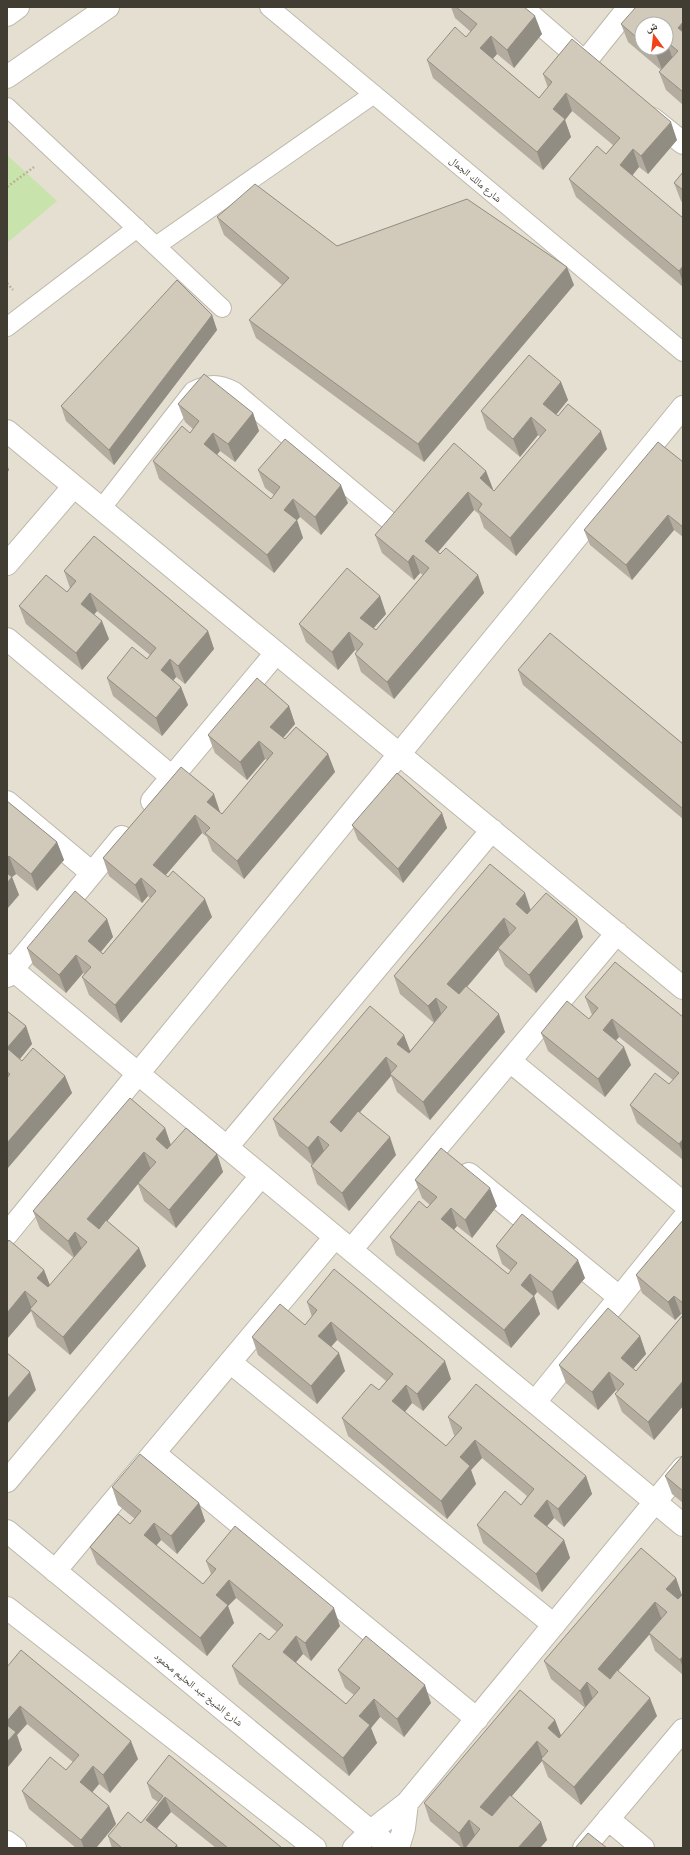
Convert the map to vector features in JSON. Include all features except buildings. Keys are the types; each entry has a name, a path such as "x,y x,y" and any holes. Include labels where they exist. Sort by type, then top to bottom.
{"street":[{"path":"7,15 18,7"},
{"path":"7,77 108,7"},
{"path":"521,7 603,77"},
{"path":"585,62 629,7"},
{"path":"640,108 683,143"},
{"path":"7,1234 683,407"},
{"path":"7,431 683,988"},
{"path":"7,564 74,486"},
{"path":"7,639 172,777"},
{"path":"276,653 9,970 227,1147 683,1525"},
{"path":"7,802 92,873"},
{"path":"227,1147 492,830"},
{"path":"55,1571 230,1362 437,1148 617,933"},
{"path":"510,1061 683,1203"},
{"path":"437,1148 620,1297"},
{"path":"7,1481 261,1176"},
{"path":"535,1402 683,1219"},
{"path":"230,1362 554,1625"},
{"path":"154,1453 477,1719"},
{"path":"354,1848 371,1831 407,1803 683,1468"},
{"name":"شارع الشيخ عبد الحليم محمود","path":"7,1531 390,1848"},
{"path":"7,1608 315,1848"},
{"path":"584,1848 683,1730"},
{"path":"398,1848 404,1828 407,1803"},
{"path":"608,1819 643,1848"},
{"path":"7,1842 15,1848"}],"lane":[{"name":"شارع مالك الجمال","path":"269,7 683,352"},
{"path":"156,246 374,94"},
{"path":"7,107 222,308"},
{"path":"7,327 137,228"},
{"path":"101,509 193,391 203,386 214,384 225,386 234,391 387,519"}],"path":[{"path":"7,187 38,164"}],"shaded area":[{"path":"7,7 683,7 683,1848 7,1848"}],"green space":[{"path":"7,155 57,201 7,243"}]}
